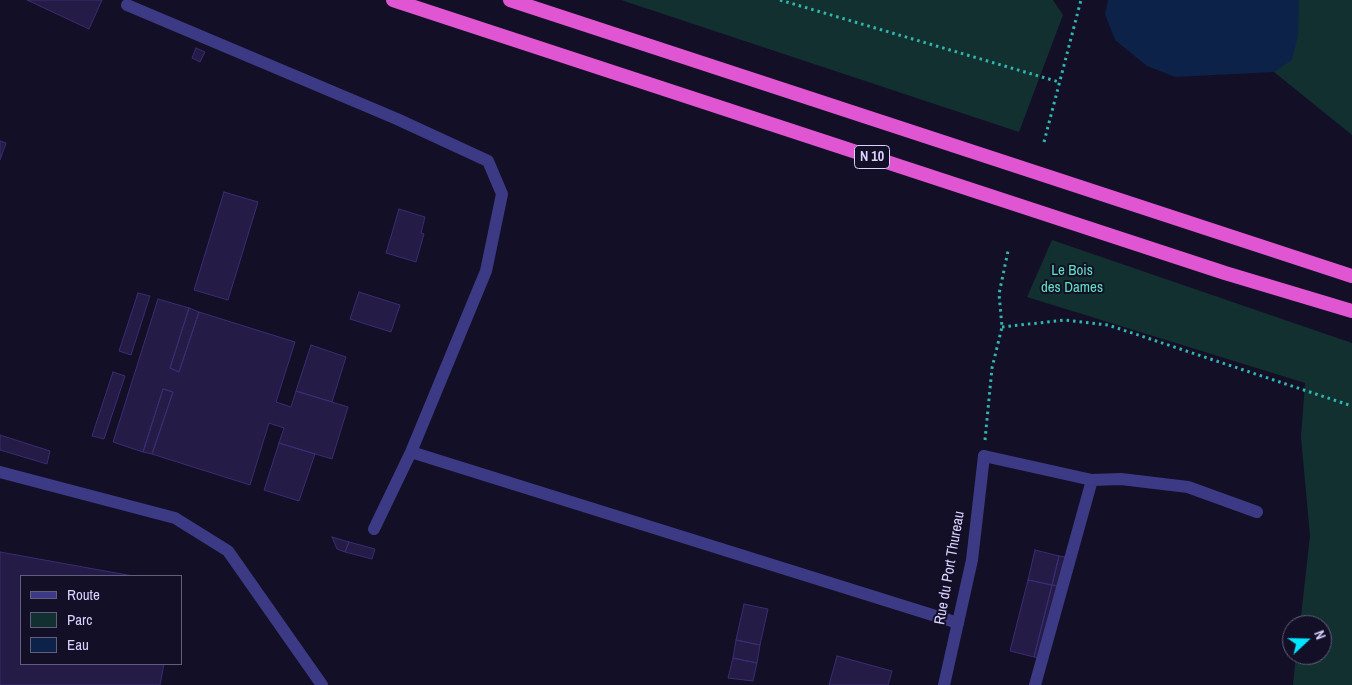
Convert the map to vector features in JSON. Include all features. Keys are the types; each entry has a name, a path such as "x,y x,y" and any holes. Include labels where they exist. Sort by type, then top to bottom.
{"highway":[{"name":"N 10","path":"393,0 1225,274 1352,311"},
{"name":"N 10","path":"510,0 1352,276"},
{"path":"1225,274 1352,321"}],"street":[{"path":"127,5 396,119 488,161 502,194 486,271 411,452 374,529"},
{"path":"411,452 958,623"},
{"path":"984,456 1092,480 1121,479 1188,487 1257,512"},
{"name":"Rue du Port Thureau","path":"944,685 972,560 984,456"},
{"path":"0,472 175,518 228,551 322,685"},
{"path":"1035,685 1092,480"}],"path":[{"path":"780,0 1059,82"},
{"path":"1044,142 1081,0"},
{"path":"984,456 992,368 1002,327 998,294 1008,251"},
{"path":"1002,327 1065,320 1108,325 1352,406"}],"green space":[{"path":"621,0 1053,0 1063,15 1019,132"},
{"path":"1282,0 1352,0 1352,135 1274,72"},
{"name":"Le Bois des Dames","path":"1052,240 1352,343 1352,685 1293,685 1295,665 1332,665 1332,615 1301,615 1310,536 1301,437 1305,383 1027,297"}],"water":[{"path":"1108,0 1299,0 1298,35 1292,60 1274,72 1175,77 1147,66 1115,40 1105,14"}],"building":[{"path":"27,0 102,0 89,29"},
{"path":"196,48 205,52 200,62 192,58"},
{"path":"0,141 6,143 0,160"},
{"path":"224,192 258,202 228,300 194,290"},
{"path":"399,209 425,217 421,233 424,234 416,262 386,253"},
{"path":"359,292 400,305 391,332 350,319"},
{"path":"138,293 150,296 131,355 119,351"},
{"path":"158,299 189,308 170,368 179,372 199,312 295,342 276,402 291,407 296,391 348,407 332,459 279,443 284,428 269,423 250,485 152,454 173,392 163,389 143,452 113,442"},
{"path":"189,308 199,312 179,372 170,368"},
{"path":"311,345 346,357 332,402 296,391"},
{"path":"113,372 125,376 104,439 92,436"},
{"path":"163,389 173,392 152,454 143,452"},
{"path":"0,435 50,451 47,464 0,450"},
{"path":"279,443 315,454 299,501 264,490"},
{"path":"332,537 349,542 345,552 337,549"},
{"path":"349,542 375,549 372,559 345,552"},
{"path":"1035,550 1059,556 1052,585 1028,580"},
{"path":"0,552 127,575 20,575 20,665 164,665 160,685 0,685"},
{"path":"1059,556 1065,557 1058,586 1052,585"},
{"path":"1028,580 1052,585 1034,657 1010,651"},
{"path":"1052,585 1058,586 1040,658 1034,657"},
{"path":"744,604 768,609 760,645 736,640"},
{"path":"736,640 760,645 757,663 733,658"},
{"path":"837,656 892,671 888,685 829,685"},
{"path":"733,658 757,663 753,681 728,678"}]}
